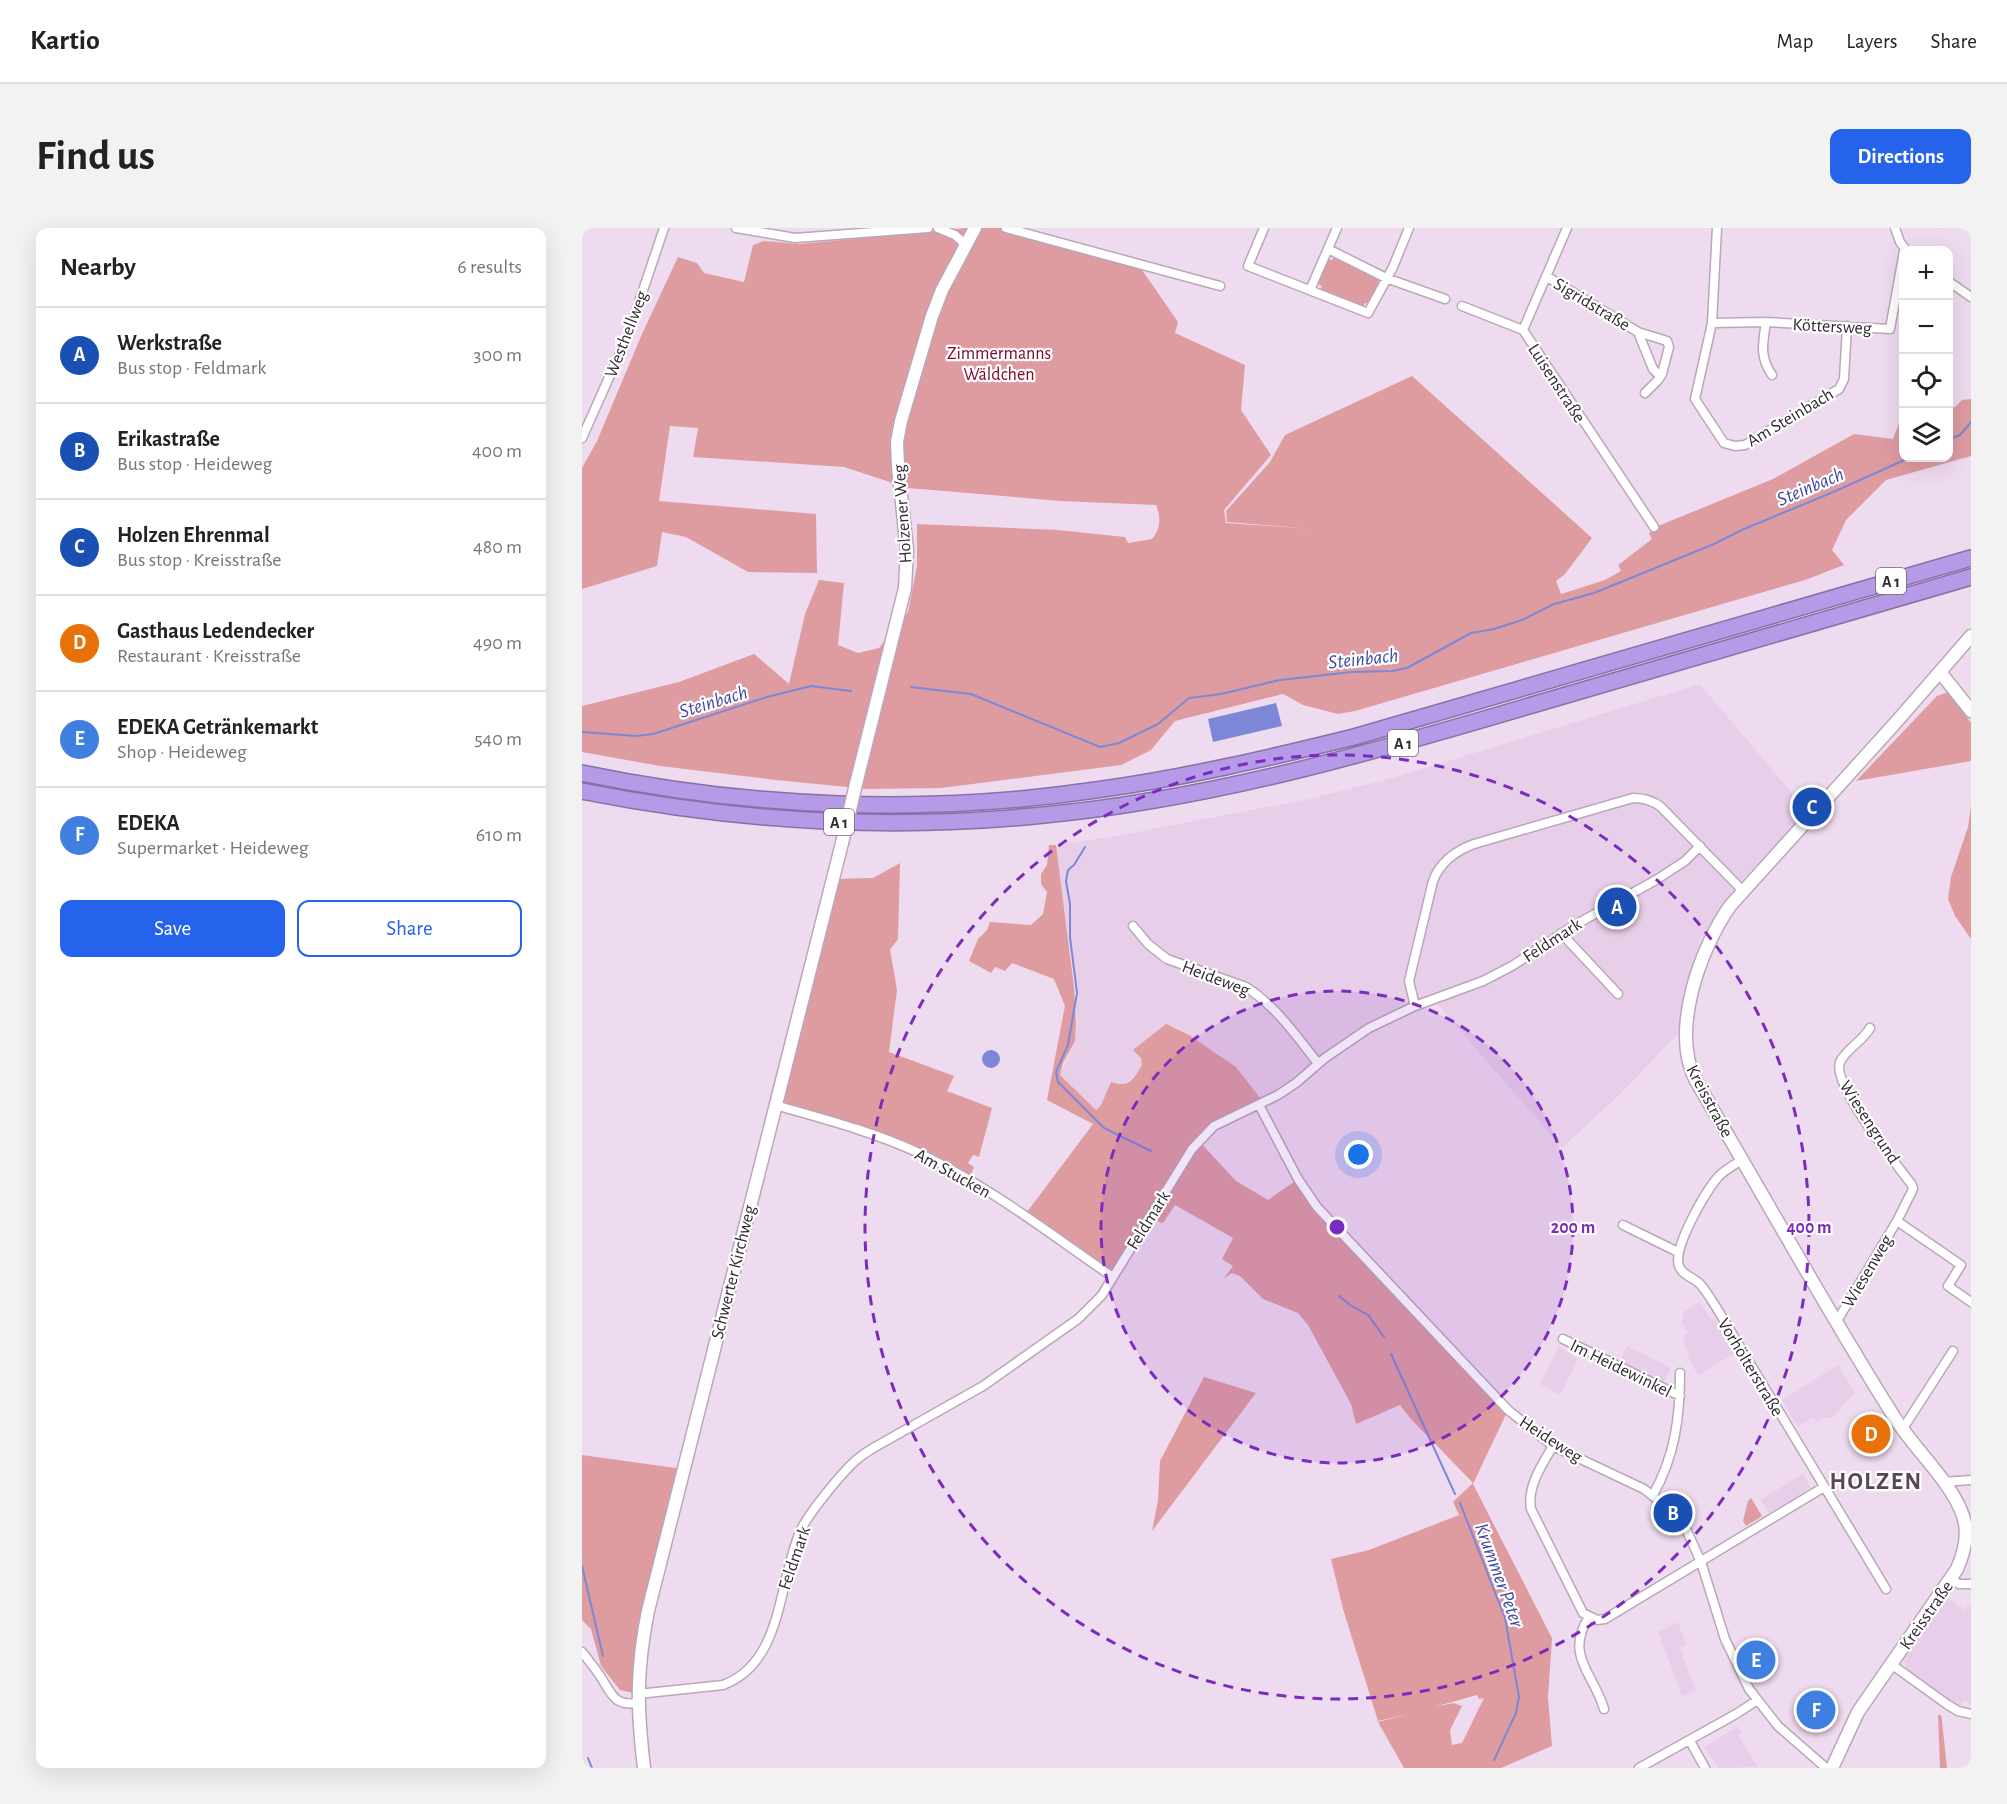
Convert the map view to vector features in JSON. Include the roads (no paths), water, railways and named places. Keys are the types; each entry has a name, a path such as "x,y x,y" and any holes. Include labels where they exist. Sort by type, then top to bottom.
{"highway":[{"name":"A 1","path":"582,773 689,791 755,798 877,804 989,801 1128,786 1284,754 1374,731 1971,558"},
{"name":"A 1","path":"582,791 689,809 802,820 866,822 932,822 1044,816 1143,802 1206,791 1356,755 1971,577"}],"main road":[{"name":"Holzener Weg","path":"842,843 905,588 907,550 897,442 901,421 928,326 942,290 975,228"},
{"name":"Kreisstraße","path":"1832,1768 1853,1720 1952,1579 1962,1558 1965,1526 1960,1508 1943,1482 1902,1430 1692,1073 1686,1053 1686,1032 1695,981 1708,945 1721,920 1743,891 1971,636"},
{"path":"1940,672 1971,711"},
{"name":"Schwerter Kirchweg","path":"644,1768 638,1699 641,1648 648,1611 842,843"}],"street":[{"name":"Westhellweg","path":"582,438 628,335 664,228"},
{"path":"736,228 795,238 928,228"},
{"path":"938,228 955,235 966,245"},
{"path":"1006,228 1220,286"},
{"path":"1264,228 1248,266 1368,313 1393,267 1409,228"},
{"path":"1310,291 1337,228"},
{"name":"Luisenstraße","path":"1567,228 1523,330 1654,528"},
{"name":"Am Steinbach","path":"1716,228 1712,323 1695,399 1724,442 1735,446 1745,446 1839,389 1844,379 1846,326"},
{"path":"1895,228 1902,246"},
{"path":"1328,249 1386,278 1445,299"},
{"name":"Sigridstraße","path":"1546,276 1638,332 1667,341 1669,347 1662,374 1645,393"},
{"name":"Köttersweg","path":"1712,323 1766,322 1890,329 1899,278"},
{"path":"1953,284 1971,297"},
{"path":"1462,306 1523,330"},
{"path":"1766,322 1762,355 1772,375"},
{"name":"Sigridstraße","path":"1638,332 1653,369 1662,374"},
{"path":"1415,1006 1409,981 1433,881 1440,867 1463,848 1633,798 1653,801 1662,807 1743,891"},
{"name":"Feldmark","path":"638,1699 723,1685 741,1676 767,1644 800,1530 814,1509 849,1467 876,1447 983,1386 1072,1323 1097,1302 1199,1141 1214,1126 1278,1095 1296,1083 1318,1063 1369,1028 1415,1006 1497,975 1561,933 1656,880 1685,861 1700,846"},
{"name":"Heideweg","path":"1133,926 1148,944 1167,959 1246,987 1256,993 1275,1010 1318,1063"},
{"path":"1561,933 1618,994"},
{"name":"Wiesengrund","path":"1870,1028 1866,1036 1841,1060 1839,1074 1861,1115 1912,1185 1912,1196 1897,1221"},
{"name":"Am Stucken","path":"776,1105 884,1138 941,1164 992,1193 1113,1277"},
{"name":"Heideweg","path":"1259,1105 1298,1179 1330,1222 1508,1410 1553,1446 1653,1495 1670,1509 1684,1527 1701,1562 1732,1656 1756,1701 1787,1735 1826,1768"},
{"path":"1623,1225 1678,1252 1698,1206 1708,1191 1720,1175 1742,1160"},
{"path":"1897,1221 1961,1265 1948,1286 1971,1302"},
{"name":"Wiesenweg","path":"1837,1321 1897,1221"},
{"name":"Vorhölterstraße","path":"1678,1252 1678,1263 1681,1270 1705,1290 1886,1589"},
{"name":"Im Heidewinkel","path":"1563,1339 1680,1396"},
{"path":"1902,1430 1953,1351"},
{"path":"1653,1495 1662,1480 1676,1440 1680,1373"},
{"path":"1553,1446 1529,1497 1531,1509 1583,1613 1597,1620 1605,1619 1824,1487"},
{"path":"1943,1482 1971,1480"},
{"path":"1952,1579 1959,1584 1971,1584"},
{"path":"1589,1617 1582,1631 1579,1652 1582,1664 1604,1709"},
{"path":"582,1652 611,1696 623,1703 638,1699"},
{"path":"1892,1664 1948,1705 1958,1711 1971,1714"},
{"path":"1639,1768 1690,1741 1756,1701"},
{"path":"1690,1741 1705,1768"}],"water":[{"path":"1276,703 1282,726 1213,742 1208,719"},
{"path":"991,1050 997,1053 1000,1059 997,1065 991,1068 985,1065 982,1059 985,1053"}],"waterway":[{"name":"Steinbach","path":"1953,438 1960,435 1971,422"},
{"name":"Steinbach","path":"911,687 971,694 1100,747 1119,743 1158,724 1189,698 1221,694 1280,680 1407,668 1471,633 1494,629 1522,620 1554,604 1594,593 1714,544 1900,462"},
{"name":"Steinbach","path":"582,732 636,736 653,734 767,697 811,686 851,691"},
{"name":"Krummer Peter","path":"1085,847 1074,865 1068,870 1066,881 1077,993 1068,1045 1056,1072 1058,1082 1104,1128 1151,1151"},
{"name":"Krummer Peter","path":"1339,1296 1368,1315 1384,1337"},
{"name":"Krummer Peter","path":"1391,1354 1455,1494"},
{"name":"Krummer Peter","path":"1460,1503 1505,1618 1519,1697 1516,1713 1494,1760"},
{"path":"582,1566 603,1656"},
{"path":"588,1758 592,1768"}],"place":[{"name":"Holzen Ehrenmal","path":"1812,807"},
{"name":"Werkstraße","path":"1617,907"},
{"name":"Gasthaus Ledendecker","path":"1871,1434"},
{"name":"Erikastraße","path":"1673,1513"},
{"name":"EDEKA Getränkemarkt","path":"1756,1660"},
{"name":"EDEKA","path":"1816,1710"}],"district":[{"name":"HOLZEN","path":"1876,1481"}],"park label":[{"name":"Zimmermanns Wäldchen","path":"999,363"}]}
